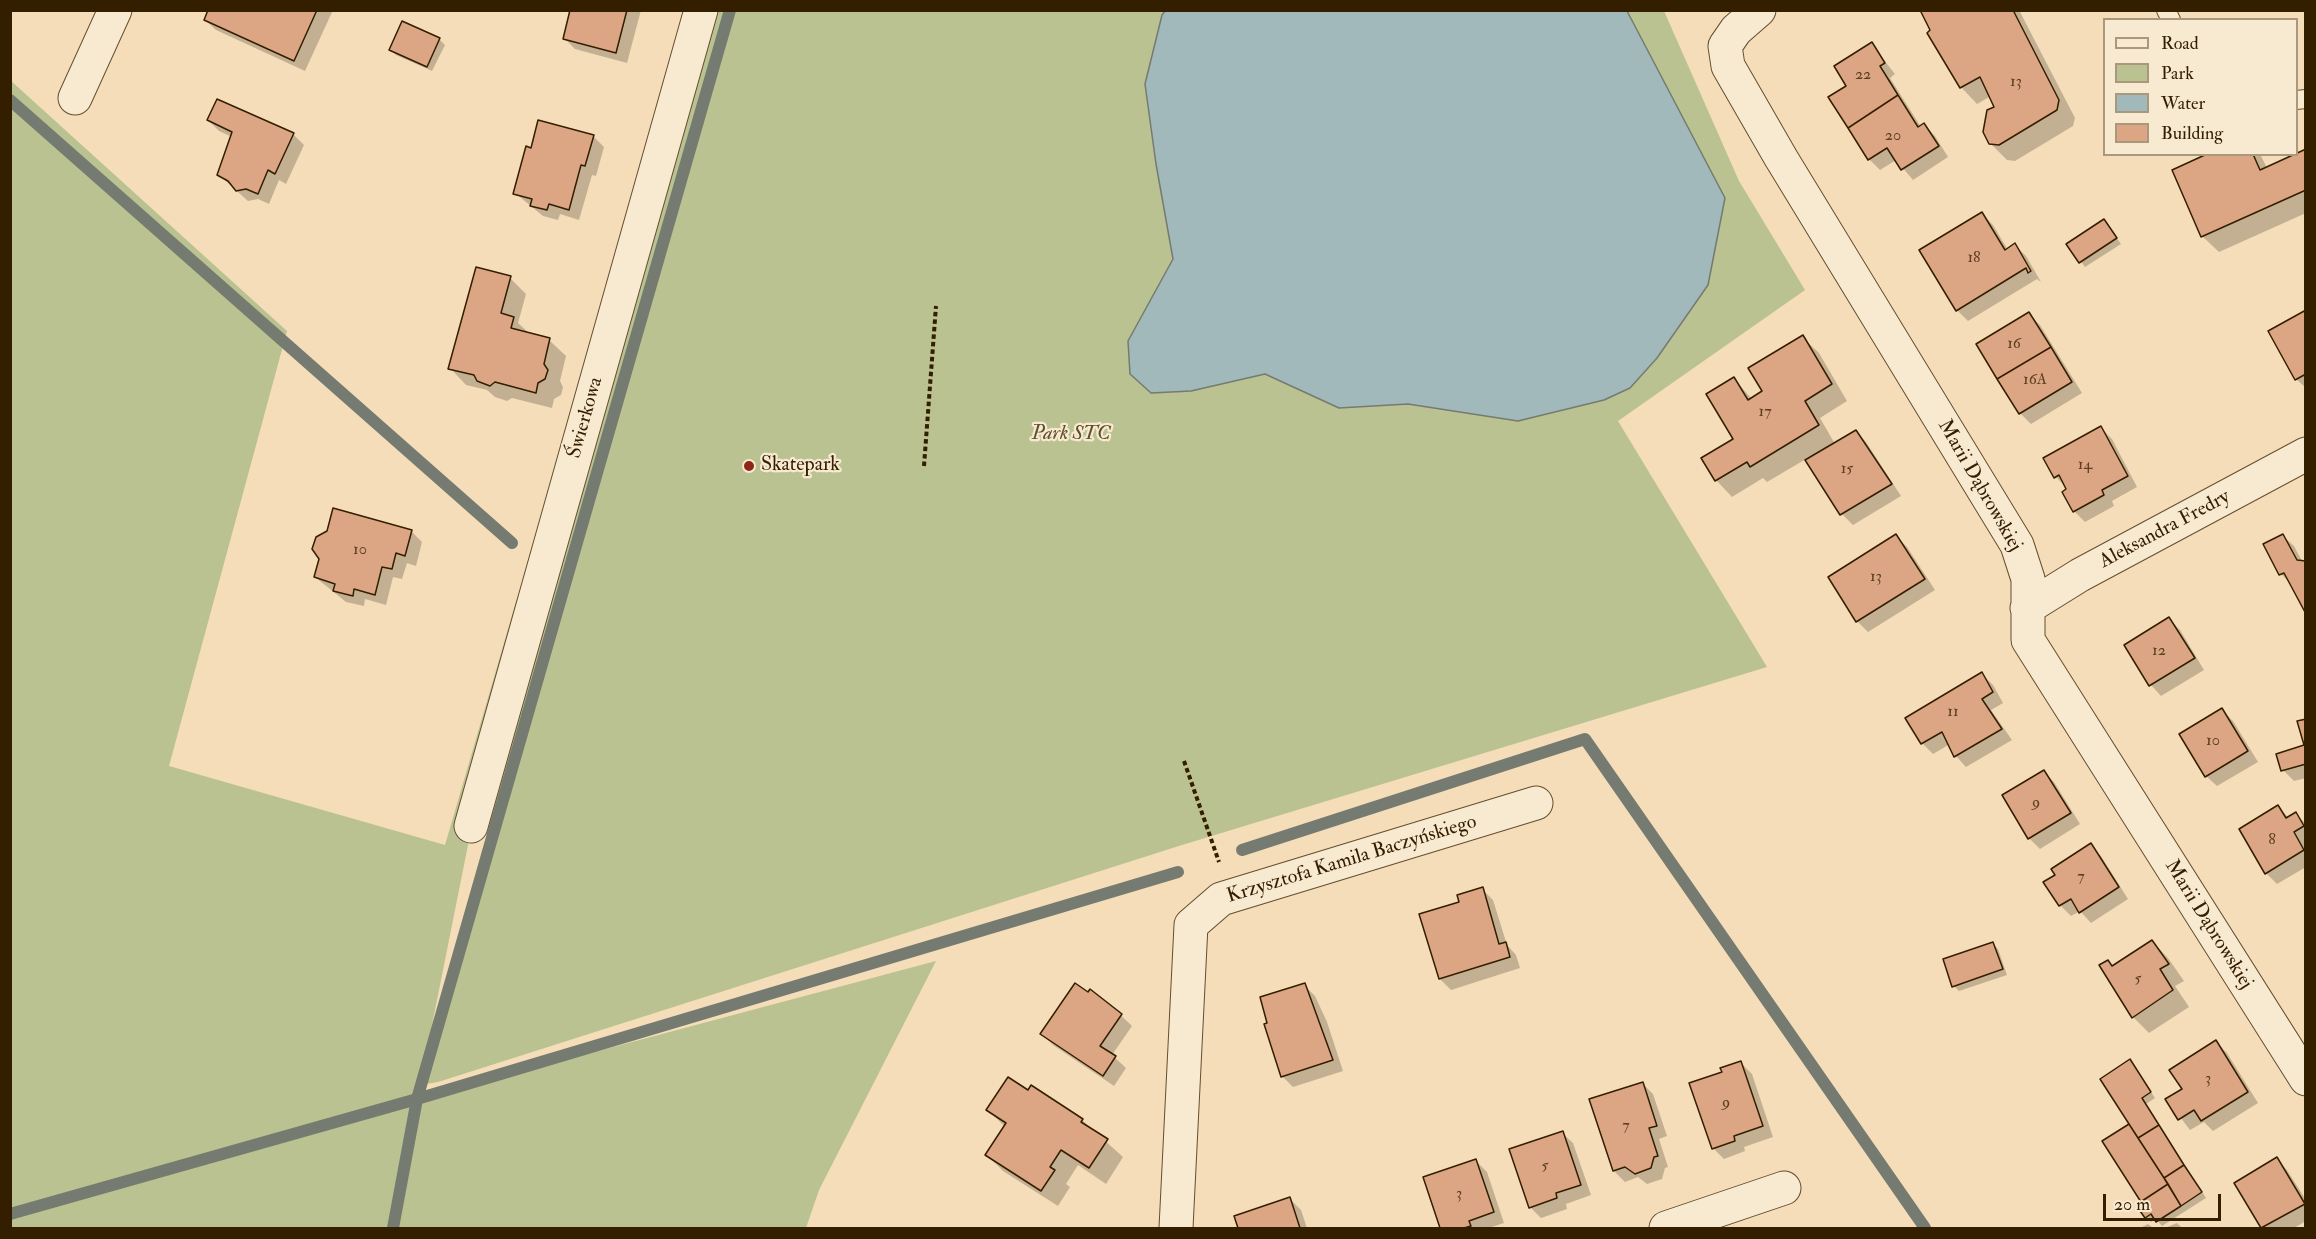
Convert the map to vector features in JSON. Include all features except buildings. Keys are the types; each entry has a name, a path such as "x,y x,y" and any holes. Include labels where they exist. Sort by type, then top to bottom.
{"street":[{"path":"75,98 115,10"},
{"name":"Świerkowa","path":"471,826 701,10"},
{"name":"Marii Dąbrowskiej","path":"1759,10 1736,30 1725,46 1728,66 2017,544 2028,579 2028,640 2306,1079"},
{"name":"Aleksandra Fredry","path":"2027,608 2080,575 2306,454"},
{"name":"Krzysztofa Kamila Baczyńskiego","path":"1176,1228 1191,925 1221,899 1536,803"},
{"path":"1682,1226 1784,1188"}],"path":[{"path":"924,466 936,306"},
{"path":"1185,761 1231,896"}],"green space":[{"name":"Park STC","path":"714,11 1664,11 1739,181 1805,290 1618,421 1767,667 1182,845 438,1082 420,1085 418,1099 936,961 819,1190 806,1228 11,1228 10,80 287,331 169,766 445,845 518,595 427,1050"}],"water":[{"path":"1166,10 1627,11 1725,198 1708,285 1657,358 1630,388 1604,400 1518,421 1408,404 1339,408 1265,374 1191,391 1151,393 1130,374 1128,341 1173,259 1145,84 1162,15"}],"waterway":[{"path":"393,1228 417,1099 730,10"},
{"path":"10,100 512,543"},
{"path":"1242,850 1585,739 1925,1228"},
{"path":"10,1214 417,1099 1178,872"}],"place":[{"name":"Skatepark","path":"749,466"}]}
